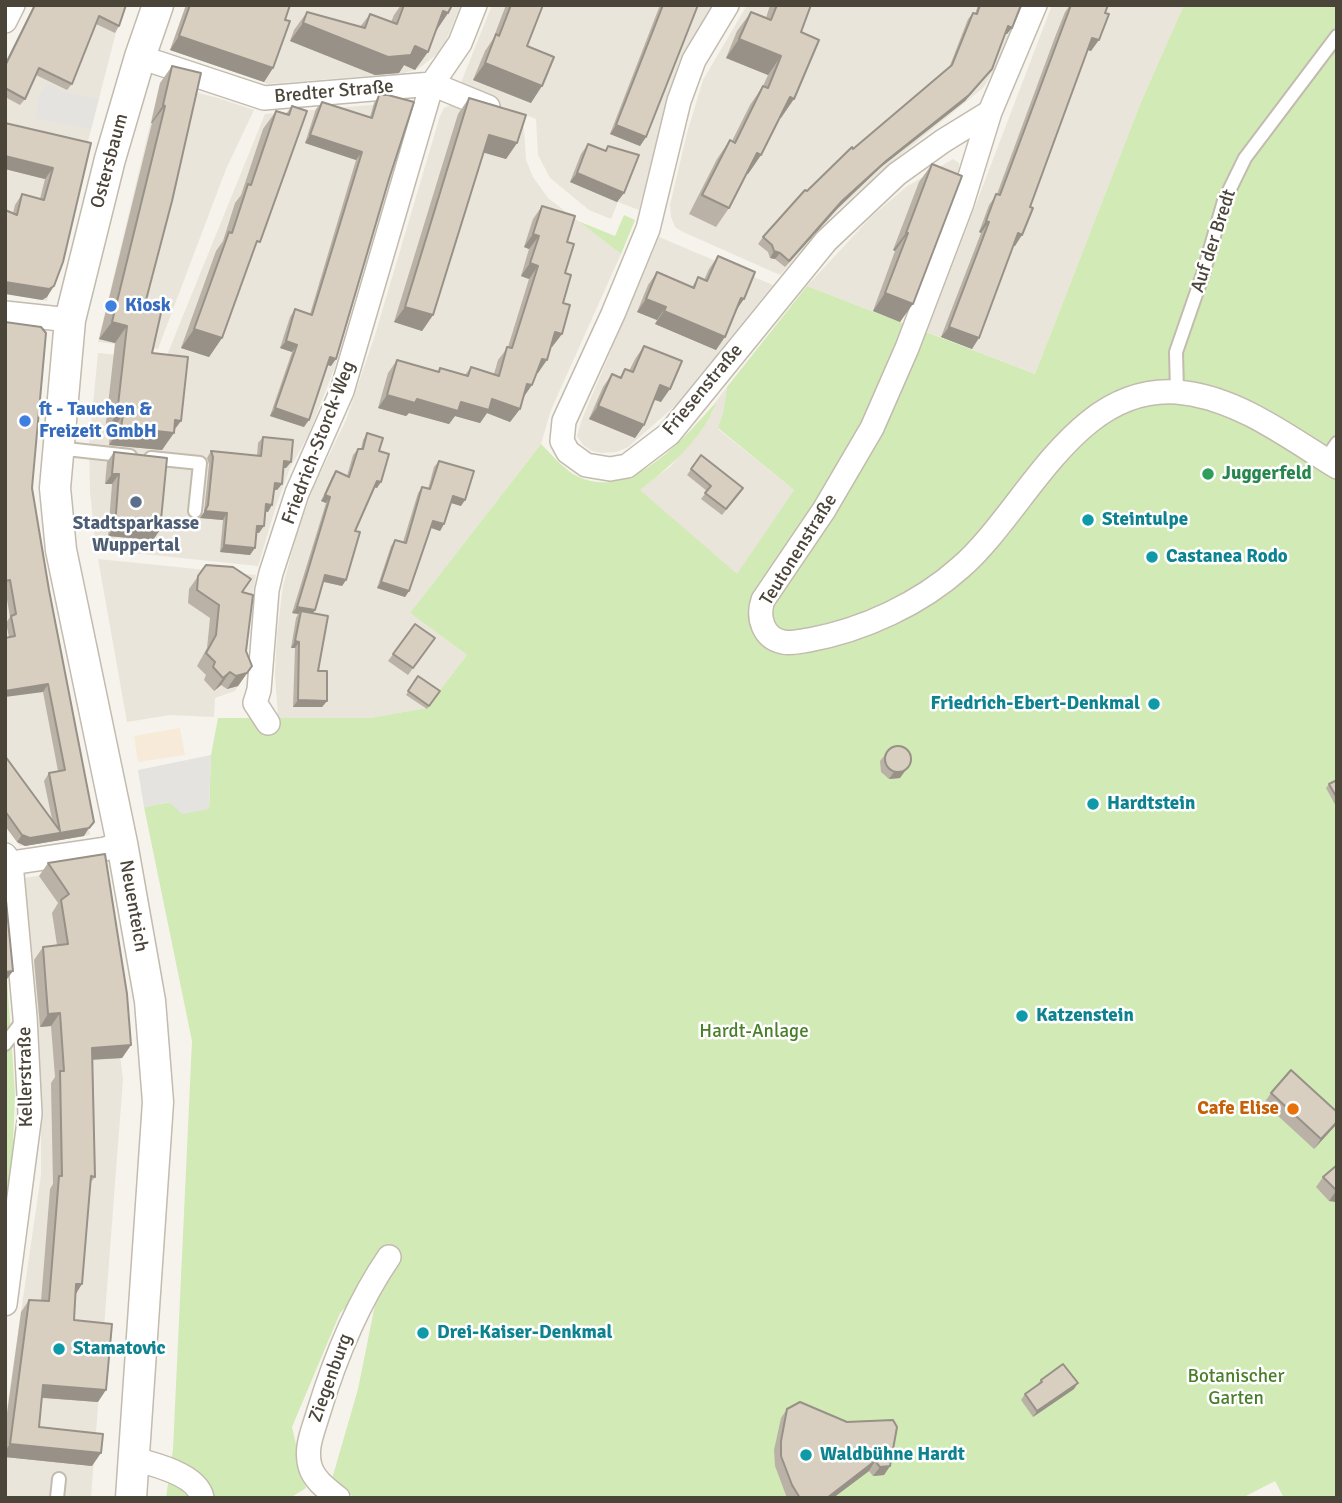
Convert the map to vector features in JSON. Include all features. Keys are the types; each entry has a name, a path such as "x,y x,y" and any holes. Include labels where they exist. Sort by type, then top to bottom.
{"street":[{"path":"5,21 13,5"},
{"name":"Ostersbaum","path":"70,320 110,159 158,5"},
{"name":"Friedrich-Storck-Weg","path":"268,723 255,703 259,690 267,590 271,573 297,494 342,391 432,84 460,43 475,5"},
{"name":"Friesenstraße","path":"727,5 694,60 679,101 648,229 564,421 562,441 568,452 586,465 610,469 626,466 669,434 826,241 897,174 990,112"},
{"name":"Teutonenstraße","path":"1035,5 990,112 961,206 907,348 872,428 824,510 763,600 760,617 763,626 772,637 783,642 817,638 875,619 935,589 987,542 1031,485 1087,422 1129,399 1177,392 1205,397 1236,408 1333,456"},
{"name":"Bredter Straße","path":"140,57 264,98 432,84 488,107"},
{"path":"5,313 70,320"},
{"name":"Neuenteich","path":"70,320 55,488 61,550 122,843 150,1001 158,1102 132,1498"},
{"path":"8,859 104,849 122,843"},
{"name":"Kellerstraße","path":"5,1304 30,1114 25,1017 8,859"},
{"name":"Ziegenburg","path":"338,1498 315,1478 311,1471 308,1445 329,1376 358,1309 389,1257"},
{"path":"134,1459 185,1477 201,1491 202,1498"}],"lane":[{"name":"Auf der Bredt","path":"1177,392 1177,352 1224,201 1245,158 1337,36"},
{"path":"57,448 200,463 195,511"},
{"name":"Kellerstraße","path":"5,1044 25,1017"},
{"path":"57,1498 59,1479"}],"shaded area":[{"path":"123,5 47,301 5,294 5,63"},
{"path":"186,5 461,5 442,50 418,69 404,73 268,84 170,50"},
{"path":"492,5 713,5 687,51 668,97 639,210 618,202 611,219 589,210 550,178 538,155 536,119 468,93 460,85"},
{"path":"747,5 1021,5 1000,60 983,88 888,165 835,213 780,275 683,232 675,227 671,217 670,205 703,80"},
{"path":"1052,5 1184,5 1141,102 1035,374 927,332"},
{"path":"46,83 68,93 99,99 91,129 35,119 38,100"},
{"path":"160,83 254,110 226,169 158,349 98,342"},
{"path":"406,102 412,110 333,372 308,436 290,468 258,566 96,549 90,492 89,445 98,353 165,360 265,114"},
{"path":"455,103 520,124 524,128 526,160 533,177 548,198 621,254 551,410 541,444 410,613 467,655 426,708 370,718 278,718 275,674 277,634 283,586 297,532 314,486 346,420 375,335 440,116 444,108"},
{"path":"953,159 959,163 960,171 901,322 807,286 871,217 906,187"},
{"path":"659,237 773,285 676,405 628,447 617,452 592,451 583,445 577,436 582,419"},
{"path":"5,331 27,497 44,598 90,835 20,846 5,826"},
{"path":"727,387 718,429 794,490 737,575 639,490 671,466 711,415 717,400"},
{"path":"98,559 256,575 249,615 244,677 235,691 215,698 214,717 170,715 127,722"},
{"path":"180,728 185,755 138,762 134,736"},
{"path":"211,755 209,809 182,814 169,802 144,807 138,770"},
{"path":"96,866 123,1079 91,1498 5,1498 5,1422 41,1175 41,1084 25,878"}],"green space":[{"name":"Hardt-Anlage","path":"1184,5 1337,5 1337,1498 1284,1498 1275,1481 1242,1498 355,1498 332,1479 358,1389 378,1290 372,1282 340,1313 292,1427 306,1488 290,1498 166,1498 173,1449 192,1041 144,807 170,802 209,809 211,755 218,718 370,718 426,708 467,655 410,613 541,444 573,474 594,482 614,481 634,475 654,463 672,449 717,401 711,415 694,439 663,472 640,490 737,574 794,490 718,428 727,387 807,286 1035,374 1141,102"},
{"path":"624,215 635,220 621,254 578,221 615,236"},
{"path":"7,979 15,1094 12,1169 5,1219"}],"building":[{"path":"35,5 126,5 119,26 99,16 72,84 39,68 25,99 5,88 5,66"},
{"path":"190,5 290,5 285,20 290,21 273,68 179,36"},
{"path":"404,5 452,5 448,13 443,11 428,52 415,46 411,55 388,57 303,23 307,12 365,28 370,14 397,24"},
{"path":"511,5 543,5 527,46 554,57 542,86 485,63"},
{"path":"663,5 698,5 646,137 616,125"},
{"path":"777,5 811,5 801,32 819,40 794,99 790,97 761,155 757,153 729,208 702,195 730,140 735,143 763,86 768,88 781,56 739,39 751,12 771,20"},
{"path":"980,5 1021,5 1012,28 1008,26 992,69 969,95 886,161 842,201 789,261 774,251 772,245 763,237 805,190 852,147 853,149 952,65 973,13 977,14"},
{"path":"1071,5 1108,5 1105,13 1109,14 1099,40 1092,38 1030,207 1033,208 1022,235 1018,233 979,338 949,327 989,222 986,221 996,194 1000,195"},
{"path":"172,66 201,73 146,300 163,304 152,353 188,357 181,421 175,420 174,433 121,427 123,415 117,414 127,326 112,322 165,106 163,105"},
{"path":"379,95 414,102 336,359 330,357 309,420 275,408 297,345 286,341 295,309 312,315 362,152 310,135 322,102 372,118"},
{"path":"469,98 526,115 517,143 489,135 433,315 405,307"},
{"path":"292,106 307,111 222,338 194,329 229,232 232,233 248,184 251,185 276,111 289,115"},
{"path":"5,123 91,143 63,262 54,286 49,289 5,282 5,210 17,215 22,194 44,200 53,168 5,156"},
{"path":"588,144 606,151 608,146 639,155 624,193 577,173"},
{"path":"932,164 962,176 913,304 885,293"},
{"path":"542,206 575,216 567,242 574,244 565,273 571,275 563,303 570,305 562,334 555,332 547,360 542,359 532,385 527,384 520,409 492,399 489,410 461,402 458,411 417,399 415,403 387,395 397,360 439,372 440,368 468,376 471,367 499,376 507,347 512,348 538,266 530,263 539,236 533,234"},
{"path":"718,256 755,272 725,337 664,311 666,307 646,299 657,272 694,288 698,277 707,281"},
{"path":"5,322 41,327 46,333 32,488 94,822 89,828 30,838 22,835 5,811 5,756 60,831 49,773 65,770 48,684 5,691 5,638 15,636 11,616 16,614 10,580 5,581"},
{"path":"644,346 682,361 670,389 660,385 644,425 598,406 612,374 621,378 625,369 633,372"},
{"path":"367,433 383,438 379,451 389,454 381,482 377,481 355,531 360,532 346,580 325,575 315,610 297,607 330,497 325,495 336,471 349,477 358,449 363,449"},
{"path":"263,437 293,440 291,462 284,461 282,484 275,483 272,505 266,504 264,526 257,526 255,548 224,545 227,513 205,511 213,457 211,451 261,456"},
{"path":"114,452 167,458 160,530 115,526 119,474 112,474"},
{"path":"701,455 743,488 726,509 705,493 711,486 691,469"},
{"path":"439,461 474,471 465,500 453,496 444,524 433,521 409,591 381,582 395,540 406,543 422,487 430,489"},
{"path":"206,565 233,567 251,579 242,592 253,595 246,651 252,666 247,673 236,676 230,672 223,678 213,667 215,662 206,653 216,635 219,605 197,590 198,576"},
{"path":"301,611 328,616 318,671 327,671 327,701 298,700 299,642 295,641"},
{"path":"415,624 435,638 413,668 393,654"},
{"path":"418,676 440,691 429,706 408,691"},
{"path":"898,746 907,750 911,759 907,768 898,772 889,768 885,759 889,750"},
{"path":"1337,780 1337,798 1329,784"},
{"path":"105,854 127,994 131,1045 92,1048 95,1177 91,1176 82,1284 76,1284 74,1320 112,1324 106,1390 43,1385 39,1427 103,1434 101,1453 10,1444 29,1300 49,1301 59,1176 62,1176 60,1071 64,1071 60,1013 48,1014 43,947 68,944 61,900 69,894 48,863"},
{"path":"5,890 13,971 5,972"},
{"path":"1291,1070 1337,1112 1337,1122 1321,1139 1271,1093"},
{"path":"1337,1165 1337,1191 1323,1177"},
{"path":"1063,1364 1078,1383 1037,1411 1025,1394"},
{"path":"800,1402 847,1422 893,1420 897,1427 890,1466 880,1467 875,1461 827,1498 800,1498 781,1456 781,1441 787,1409"}],"place":[{"name":"Kiosk","path":"111,306"},
{"name":"ft - Tauchen & Freizeit GmbH","path":"25,421"},
{"name":"Juggerfeld","path":"1208,474"},
{"name":"Stadtsparkasse Wuppertal","path":"136,502"},
{"name":"Steintulpe","path":"1088,520"},
{"name":"Castanea Rodo","path":"1152,557"},
{"name":"Friedrich-Ebert-Denkmal","path":"1154,704"},
{"name":"Hardtstein","path":"1093,804"},
{"name":"Katzenstein","path":"1022,1016"},
{"name":"Cafe Elise","path":"1293,1109"},
{"name":"Drei-Kaiser-Denkmal","path":"423,1333"},
{"name":"Stamatovic","path":"59,1349"},
{"name":"Waldbühne Hardt","path":"806,1455"}],"park label":[{"name":"Botanischer Garten","path":"1236,1388"}]}
